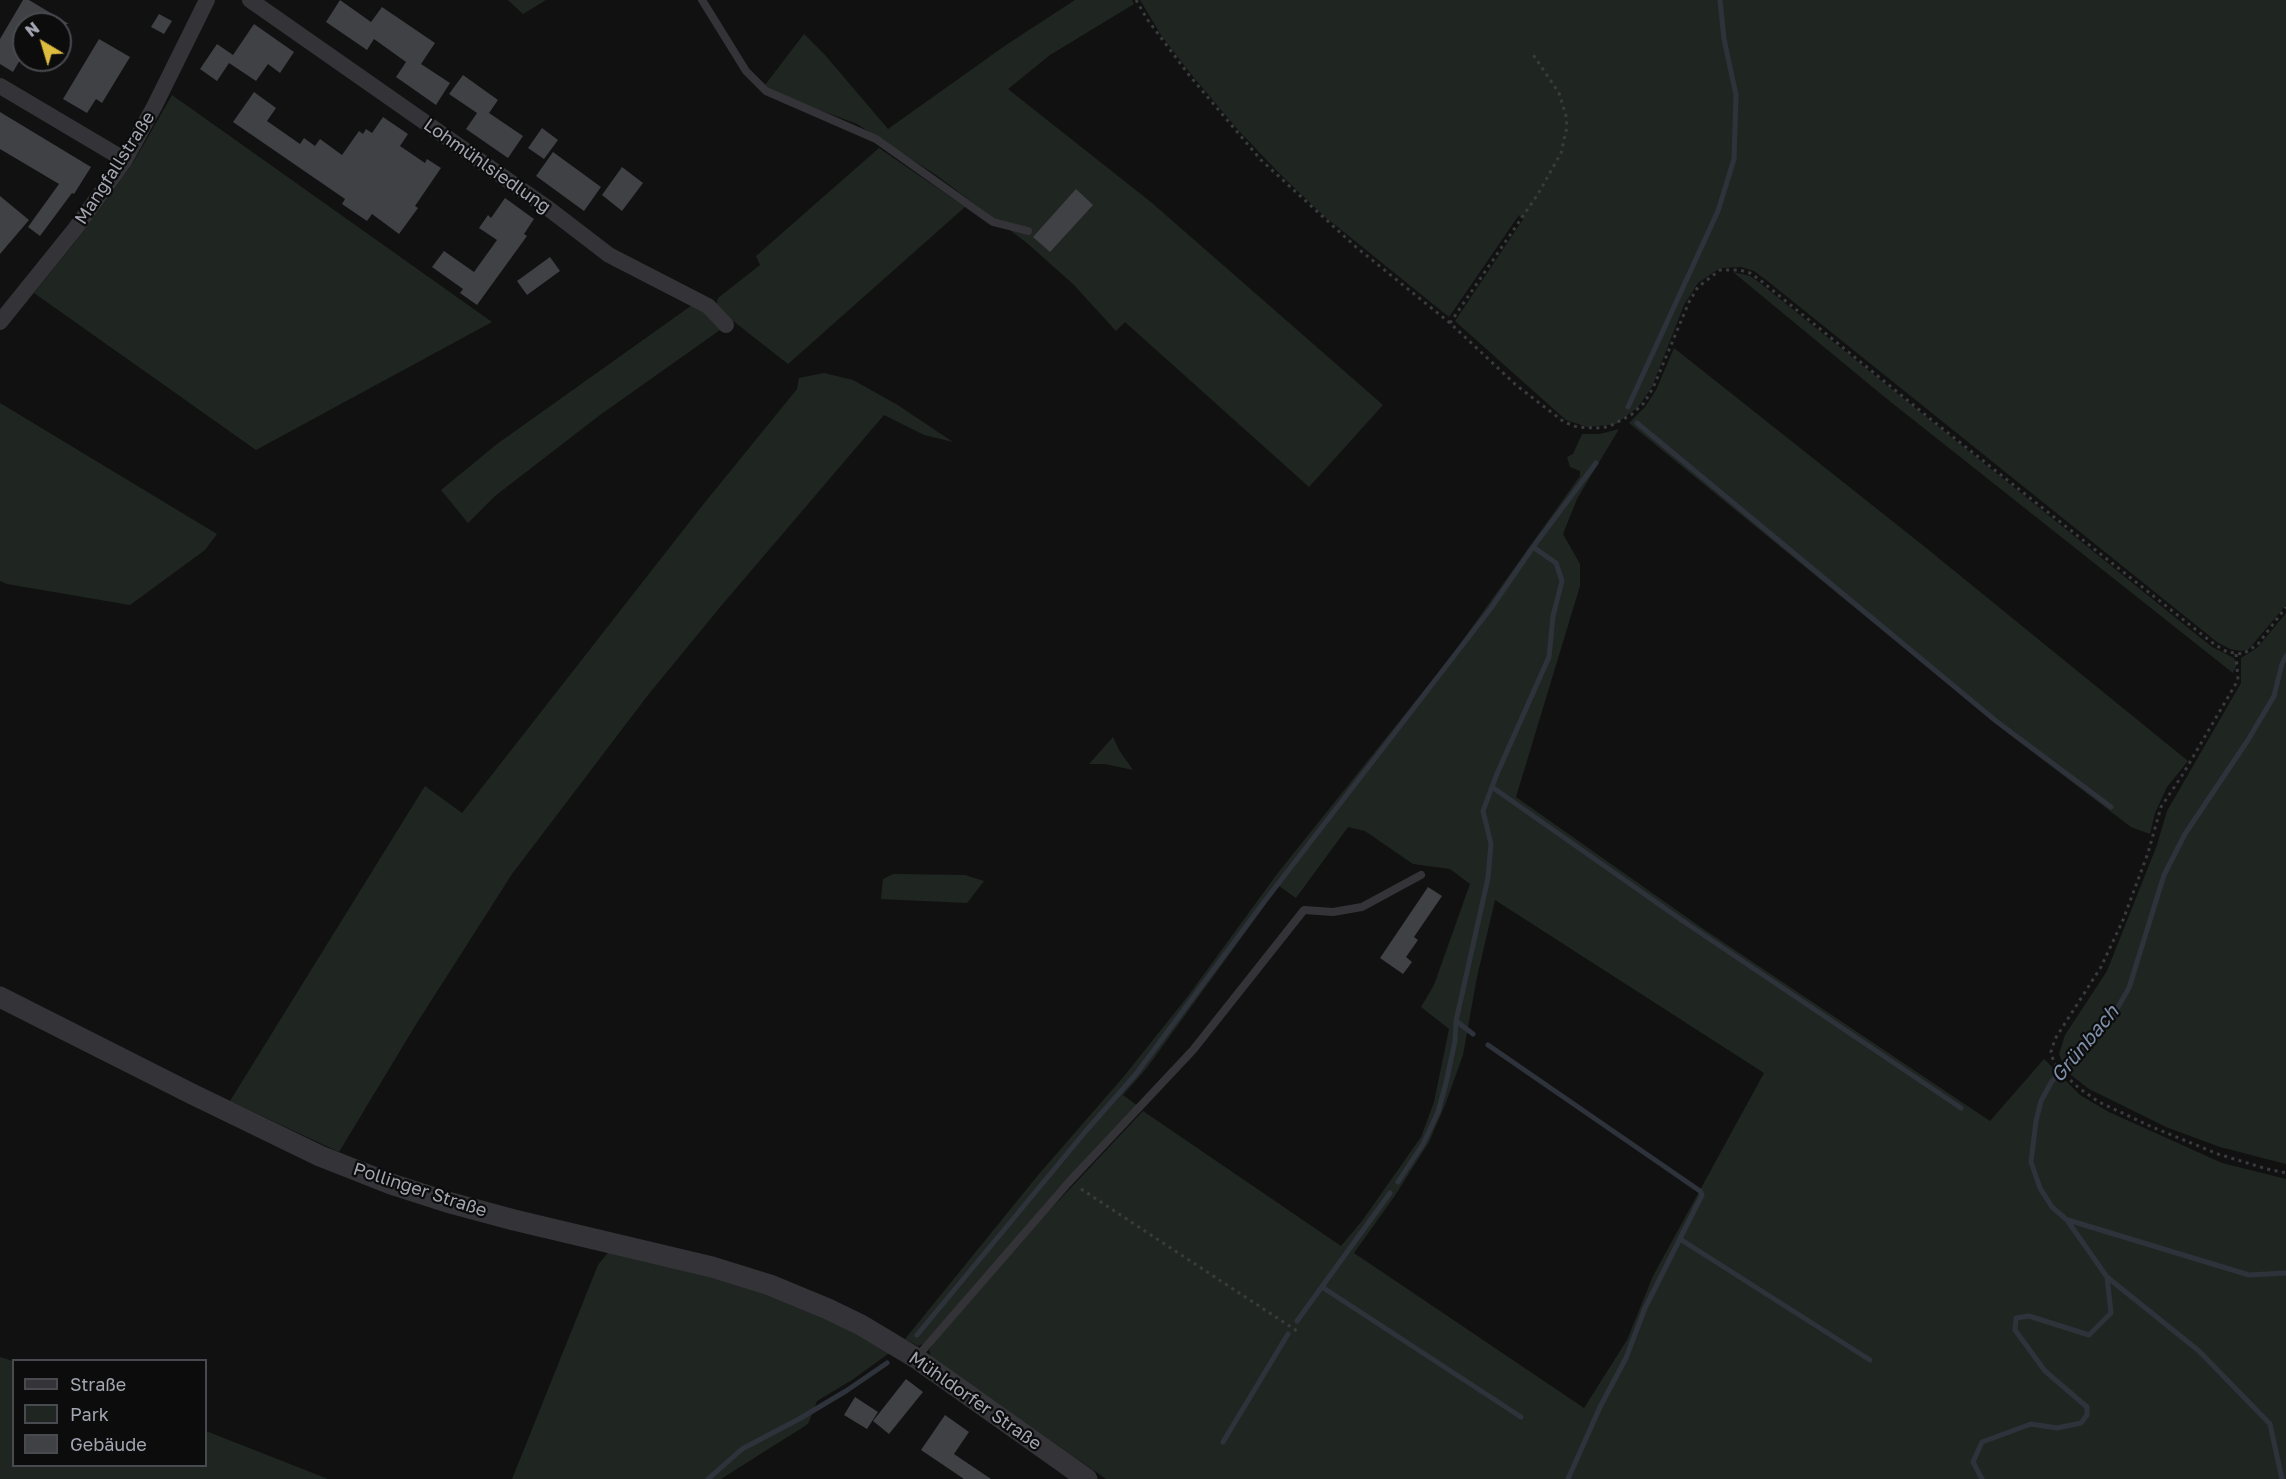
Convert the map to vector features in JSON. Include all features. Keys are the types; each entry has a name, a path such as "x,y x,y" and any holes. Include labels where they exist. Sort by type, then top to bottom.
{"street":[{"name":"Mangfallstraße","path":"0,322 75,230 125,160 207,0"},
{"name":"Lohmühlsiedlung","path":"250,0 549,209 609,255 708,306 726,325"},
{"path":"0,86 125,160"},
{"name":"Pollinger Straße","path":"0,997 320,1156 391,1184 514,1220 739,1274 790,1293 861,1325"},
{"name":"Mühldorfer Straße","path":"861,1325 916,1358 1087,1479"}],"lane":[{"path":"702,0 746,71 766,91 876,139 993,222 1028,231"},
{"path":"916,1358 1069,1182 1193,1050 1304,910 1333,912 1362,907 1421,874"}],"path":[{"path":"1136,0 1147,19 1189,75 1261,160 1356,247 1450,323 1516,385 1564,422 1577,428 1608,427 1631,415 1644,403 1653,388 1689,302 1698,287 1720,270 1730,268 1750,273 2214,644 2236,654 2243,654 2258,644 2286,607"},
{"path":"1450,323 1538,194 1561,153 1567,127 1566,116 1559,93 1532,53"},
{"path":"2236,654 2238,680 2161,807 2148,853 2123,920 2101,967 2052,1045 2051,1057 2068,1079 2100,1102 2152,1127 2218,1154 2286,1173"},
{"path":"1069,1182 1102,1201 1158,1241 1297,1331"}],"green space":[{"path":"508,0 546,0 523,14"},
{"path":"1075,0 1132,0 1134,4 1050,55 1008,89 1152,203 1383,405 1309,487 1125,322 1116,331 1073,284 1027,243 936,175 857,124 777,94 765,85 804,34 825,55 888,129 1006,45"},
{"path":"1140,0 2286,0 2286,605 2248,650 2230,649 2217,642 1765,279 1754,271 1741,267 1720,268 1698,283 1684,305 1652,387 1638,407 1616,424 1587,427 1566,420 1455,321 1524,218 1521,219 1519,215 1449,317 1324,216 1279,173 1239,131 1191,74 1161,35"},
{"path":"172,95 492,322 256,450 34,293 80,236 133,163"},
{"path":"879,148 965,207 788,364 728,317 716,305 718,298 760,265 756,256"},
{"path":"1733,272 1750,276 1760,283 2212,647 2234,658 2237,664 2233,673 1887,399"},
{"path":"695,303 720,330 600,415 495,496 468,523 441,490 497,444"},
{"path":"1674,348 1920,543 2188,761 2167,787 2155,813 2150,834 2131,827 2014,738 1629,423 1645,407 1656,390"},
{"path":"824,373 853,380 896,404 953,442 924,435 884,415 648,695 512,874 415,1026 339,1152 230,1101 425,786 462,813 702,506 797,389 799,378"},
{"path":"0,403 217,534 205,550 130,605 0,581"},
{"path":"1619,429 1577,499 1563,534 1580,564 1580,586 1516,797 1702,928 1990,1121 2044,1059 2080,1095 2109,1112 2222,1163 2286,1179 2286,1479 1106,1479 931,1357 929,1350 933,1343 1047,1213 1143,1111 1341,1246 1362,1221 1421,1137 1434,1102 1449,1029 1421,1007 1434,985 1470,884 1450,869 1413,864 1365,831 1348,827 1296,898 1279,886 1146,1069 1123,1095 1138,1106 923,1344 918,1346 905,1339 1039,1174 1125,1075 1188,996 1277,874 1450,658 1580,476 1580,471 1570,467 1567,457 1573,454 1582,434 1600,434","holes":["1495,900 1764,1073 1653,1276 1627,1340 1584,1408 1354,1253 1429,1142 1445,1105 1463,1055 1477,977"]},
{"path":"2286,613 2286,1164 2220,1147 2166,1127 2089,1089 2066,1071 2059,1054 2065,1035 2107,971 2157,845 2167,811 2241,683 2241,658 2258,647"},
{"path":"1113,737 1133,770 1105,764 1089,764"},
{"path":"893,874 965,875 984,881 967,903 881,899 883,879"},
{"path":"610,1250 678,1266 785,1298 892,1351 852,1380 817,1401 808,1424 721,1479 512,1479 598,1265"},
{"path":"0,1357 12,1361 12,1467 207,1467 207,1431 328,1479 0,1479"}],"building":[{"path":"23,0 29,0 49,12 16,12"},
{"path":"340,0 371,22 382,7 435,43 421,64 450,83 436,105 396,77 406,62 374,39 367,50 326,22"},
{"path":"159,14 172,21 164,34 151,27"},
{"path":"12,19 12,71 0,64 0,39"},
{"path":"254,24 294,52 280,73 268,64 256,81 229,63 217,81 200,69 217,44 233,55"},
{"path":"99,39 130,57 102,103 96,99 87,113 63,99"},
{"path":"463,75 498,100 489,113 523,136 508,158 466,129 477,113 449,94"},
{"path":"254,92 276,108 267,121 300,144 304,138 315,146 320,139 342,155 359,131 363,134 366,129 372,133 383,117 408,134 400,146 425,163 427,159 441,168 415,206 418,208 399,234 372,214 367,221 342,204 345,199 233,122"},
{"path":"0,112 91,167 74,194 72,193 40,236 28,227 59,184 0,149"},
{"path":"542,128 558,140 544,159 528,148"},
{"path":"553,152 601,187 584,211 536,176"},
{"path":"622,167 643,183 622,211 602,195"},
{"path":"1076,189 1093,205 1050,252 1033,237"},
{"path":"0,196 29,220 0,254"},
{"path":"505,198 534,219 524,234 527,236 477,305 460,293 463,289 432,267 444,251 474,272 497,240 479,228 488,215 491,218"},
{"path":"550,257 560,271 527,295 517,281"},
{"path":"1428,887 1442,896 1414,937 1418,940 1406,957 1412,962 1403,974 1380,958"},
{"path":"906,1379 923,1392 889,1434 873,1421"},
{"path":"855,1397 878,1412 867,1429 844,1415"},
{"path":"945,1415 969,1432 954,1454 991,1479 964,1479 921,1450"}],"waterway":[{"path":"1628,407 1718,211 1734,159 1736,95 1724,39 1720,0"},
{"path":"1637,423 1996,721 2111,807"},
{"path":"917,1335 1136,1074 1264,902 1491,608 1596,463"},
{"path":"1398,1182 1423,1144 1438,1112 1446,1083 1455,1041 1456,1021 1488,878 1491,844 1483,811 1496,776 1549,657 1553,616 1562,581 1556,563 1533,547"},
{"name":"Grünbach","path":"2282,1479 2270,1424 2199,1351 2107,1277 2067,1220 2052,1207 2040,1188 2031,1162 2041,1101 2052,1081 2112,1017 2129,988 2164,875 2185,834 2248,740 2274,696 2286,656"},
{"path":"1492,787 1680,919 1961,1108"},
{"path":"1456,1021 1473,1034"},
{"path":"1488,1045 1700,1191 1702,1195 1645,1308 1626,1358 1600,1407 1568,1479"},
{"path":"1297,1321 1390,1193"},
{"path":"2068,1220 2249,1275 2286,1273"},
{"path":"1680,1239 1870,1360"},
{"path":"1982,1479 1973,1462 1982,1442 2031,1424 2057,1428 2081,1423 2087,1415 2087,1407 2045,1371 2015,1330 2016,1318 2029,1316 2089,1335 2111,1313 2107,1277"},
{"path":"1322,1287 1521,1417"},
{"path":"1223,1442 1288,1334"},
{"path":"708,1479 742,1449 799,1419 887,1363"}]}
